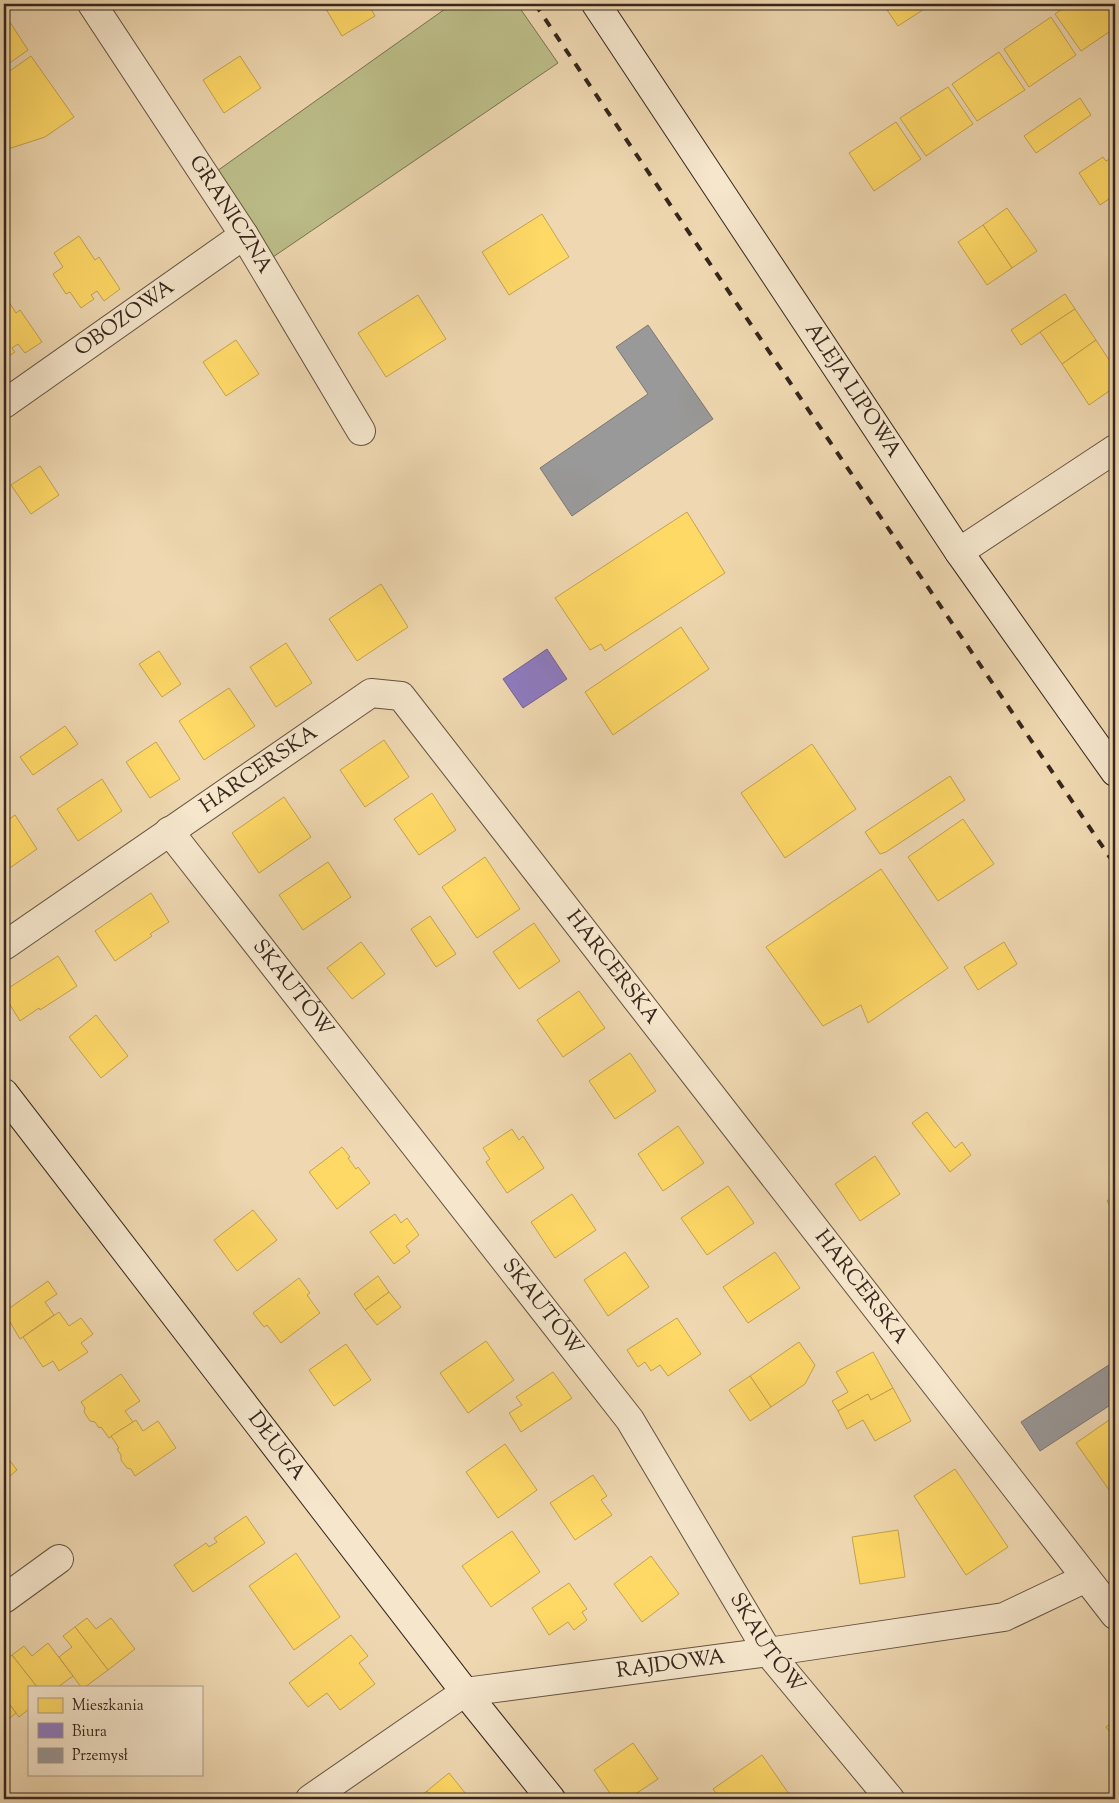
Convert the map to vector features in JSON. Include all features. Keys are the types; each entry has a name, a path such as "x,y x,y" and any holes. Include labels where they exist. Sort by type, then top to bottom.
{"street":[{"name":"GRANICZNA","path":"92,4 244,235 361,431"},
{"name":"ALEJA LIPOWA","path":"596,4 958,552 1115,772"},
{"name":"OBOZOWA","path":"4,404 244,235"},
{"path":"958,552 1115,449"},
{"name":"HARCERSKA","path":"4,946 371,692 401,696 1115,1615"},
{"name":"SKAUTÓW","path":"170,830 630,1420 768,1652 890,1799"},
{"name":"DŁUGA","path":"4,1093 465,1692 551,1799"},
{"path":"4,1599 59,1559"},
{"name":"RAJDOWA","path":"310,1799 465,1692 768,1652 1004,1617 1086,1578"}],"green space":[{"path":"452,4 517,4 558,63 273,257 217,171"}],"building: Mieszkania":[{"path":"323,4 368,4 375,16 342,36"},
{"path":"883,4 932,4 898,26"},
{"path":"1000,4 1014,4 1004,10"},
{"path":"1070,4 1115,4 1115,28 1081,51 1055,14"},
{"path":"4,13 28,50 4,67"},
{"path":"1051,17 1076,55 1029,87 1004,49"},
{"path":"999,52 1025,90 977,121 952,84"},
{"path":"31,56 74,117 45,137 8,149 4,142 4,75"},
{"path":"240,56 261,88 224,113 203,80"},
{"path":"948,87 973,124 926,156 900,118"},
{"path":"1080,98 1091,115 1036,153 1024,136"},
{"path":"896,122 921,159 874,191 849,153"},
{"path":"1115,156 1115,195 1100,205 1079,173 1103,157 1106,161"},
{"path":"1007,208 1037,251 1012,268 983,225"},
{"path":"542,214 569,257 509,295 482,252"},
{"path":"983,225 1012,268 987,285 958,242"},
{"path":"79,236 95,260 99,257 120,289 104,301 97,291 91,295 94,299 81,308 70,292 66,294 53,274 63,267 54,253"},
{"path":"4,294 16,313 20,310 42,342 25,353 18,344 12,348 15,352 4,359"},
{"path":"1065,294 1075,309 1021,345 1011,330"},
{"path":"418,295 446,339 386,377 358,333"},
{"path":"1075,309 1096,340 1062,364 1040,332"},
{"path":"236,340 259,374 226,396 203,362"},
{"path":"1096,340 1115,369 1115,387 1089,405 1062,364"},
{"path":"40,466 59,495 31,514 11,485"},
{"path":"687,512 725,573 605,651 601,644 590,650 555,598"},
{"path":"381,584 408,627 357,661 329,619"},
{"path":"681,627 709,669 613,735 585,692"},
{"path":"286,643 312,683 276,707 250,667"},
{"path":"159,651 181,684 162,697 139,664"},
{"path":"229,688 255,726 204,760 179,721"},
{"path":"65,726 78,744 33,775 20,757"},
{"path":"384,740 409,777 365,807 340,770"},
{"path":"156,742 180,779 150,798 126,762"},
{"path":"812,744 856,809 785,858 741,793"},
{"path":"950,776 965,800 886,852 880,854 865,832"},
{"path":"102,779 122,811 78,841 57,809"},
{"path":"432,793 456,830 419,855 394,819"},
{"path":"284,797 311,837 259,873 232,833"},
{"path":"15,815 37,849 4,872 4,823"},
{"path":"963,819 994,864 938,901 908,857"},
{"path":"485,857 520,909 477,938 442,887"},
{"path":"328,862 351,897 303,930 279,895"},
{"path":"881,869 948,968 868,1023 861,1005 823,1026 766,947"},
{"path":"151,893 169,922 115,961 95,931"},
{"path":"430,916 456,954 436,967 411,929"},
{"path":"534,923 560,961 519,989 493,952"},
{"path":"361,942 385,974 352,999 327,968"},
{"path":"1004,942 1017,964 978,990 964,967"},
{"path":"58,956 77,986 20,1021 4,995 4,991"},
{"path":"579,991 605,1028 563,1057 537,1020"},
{"path":"96,1015 128,1056 101,1078 69,1037"},
{"path":"630,1053 656,1091 615,1119 589,1081"},
{"path":"927,1112 955,1148 962,1142 971,1155 950,1172 912,1123"},
{"path":"678,1126 704,1163 663,1191 638,1154"},
{"path":"512,1129 519,1140 523,1136 544,1168 507,1193 486,1162 490,1159 483,1148"},
{"path":"342,1147 356,1169 358,1167 370,1183 337,1209 309,1172"},
{"path":"875,1156 900,1194 860,1221 835,1184"},
{"path":"728,1186 754,1223 707,1255 681,1218"},
{"path":"572,1194 596,1230 555,1258 531,1222"},
{"path":"1115,1195 1115,1213 1107,1201"},
{"path":"253,1210 277,1240 237,1271 214,1240"},
{"path":"395,1214 401,1223 407,1218 419,1235 406,1246 410,1252 394,1264 370,1232"},
{"path":"625,1252 649,1287 608,1316 584,1280"},
{"path":"775,1252 800,1288 748,1323 723,1287"},
{"path":"378,1276 389,1292 365,1310 354,1294"},
{"path":"299,1278 310,1293 307,1295 320,1313 281,1343 267,1325 264,1327 253,1313"},
{"path":"48,1281 57,1294 45,1302 54,1315 20,1339 4,1312"},
{"path":"389,1292 401,1307 377,1325 365,1310"},
{"path":"59,1312 69,1326 81,1318 93,1334 81,1343 88,1352 59,1371 53,1361 43,1367 23,1337"},
{"path":"677,1318 701,1354 668,1376 660,1365 651,1371 645,1362 638,1367 627,1350"},
{"path":"486,1341 514,1380 468,1413 440,1373"},
{"path":"799,1342 815,1365 805,1384 771,1407 750,1376"},
{"path":"346,1344 371,1380 334,1406 309,1370"},
{"path":"873,1352 893,1388 871,1400 868,1394 838,1411 832,1401 848,1392 836,1372"},
{"path":"553,1372 572,1398 521,1432 509,1413 522,1405 516,1397"},
{"path":"121,1374 140,1401 125,1411 133,1422 109,1438 101,1427 99,1428 95,1422 90,1421 84,1412 85,1408 81,1402"},
{"path":"750,1376 771,1407 750,1421 729,1390"},
{"path":"893,1388 911,1421 875,1441 863,1420 847,1429 838,1411 868,1394 871,1400"},
{"path":"1115,1416 1115,1492 1112,1494 1076,1443"},
{"path":"136,1420 143,1431 158,1421 176,1448 135,1476 131,1469 127,1468 121,1460 121,1455 117,1449 119,1448 111,1436"},
{"path":"505,1444 537,1490 498,1518 466,1472"},
{"path":"4,1453 17,1470 4,1481"},
{"path":"955,1469 1008,1547 966,1575 914,1496"},
{"path":"593,1475 607,1496 601,1500 612,1515 575,1540 550,1503"},
{"path":"246,1516 265,1543 193,1592 174,1565 206,1543 209,1547 217,1542 214,1538"},
{"path":"898,1530 905,1577 860,1584 852,1537"},
{"path":"512,1531 540,1572 491,1607 462,1566"},
{"path":"296,1553 340,1617 294,1650 249,1586"},
{"path":"651,1556 679,1594 642,1622 614,1584"},
{"path":"569,1583 587,1609 582,1612 587,1620 574,1630 568,1622 549,1635 532,1608"},
{"path":"87,1618 96,1629 111,1618 135,1649 108,1670 75,1627"},
{"path":"75,1627 108,1670 86,1686 80,1686 59,1657 72,1647 63,1636"},
{"path":"351,1635 368,1656 359,1663 375,1684 340,1710 327,1693 308,1707 289,1683"},
{"path":"48,1643 73,1676 59,1686 36,1686 12,1655 24,1646 32,1656"},
{"path":"12,1655 36,1686 28,1686 28,1710 19,1717 4,1697 4,1679 10,1674 4,1665 4,1661"},
{"path":"4,1697 16,1713 4,1723"},
{"path":"1115,1720 1115,1739 1106,1727"},
{"path":"633,1743 658,1779 628,1799 614,1799 594,1770"},
{"path":"762,1755 791,1797 788,1799 720,1799 713,1789"},
{"path":"449,1773 470,1799 434,1799 427,1791"},
{"path":"427,1791 434,1799 417,1799"}],"building: Biura":[{"path":"547,649 567,679 523,708 503,679"}],"building: Przemysł":[{"path":"648,325 713,419 572,516 540,468 648,394 616,347"},
{"path":"1115,1361 1115,1402 1040,1451 1021,1422"}],"railway":[{"path":"535,4 1115,865"}]}
